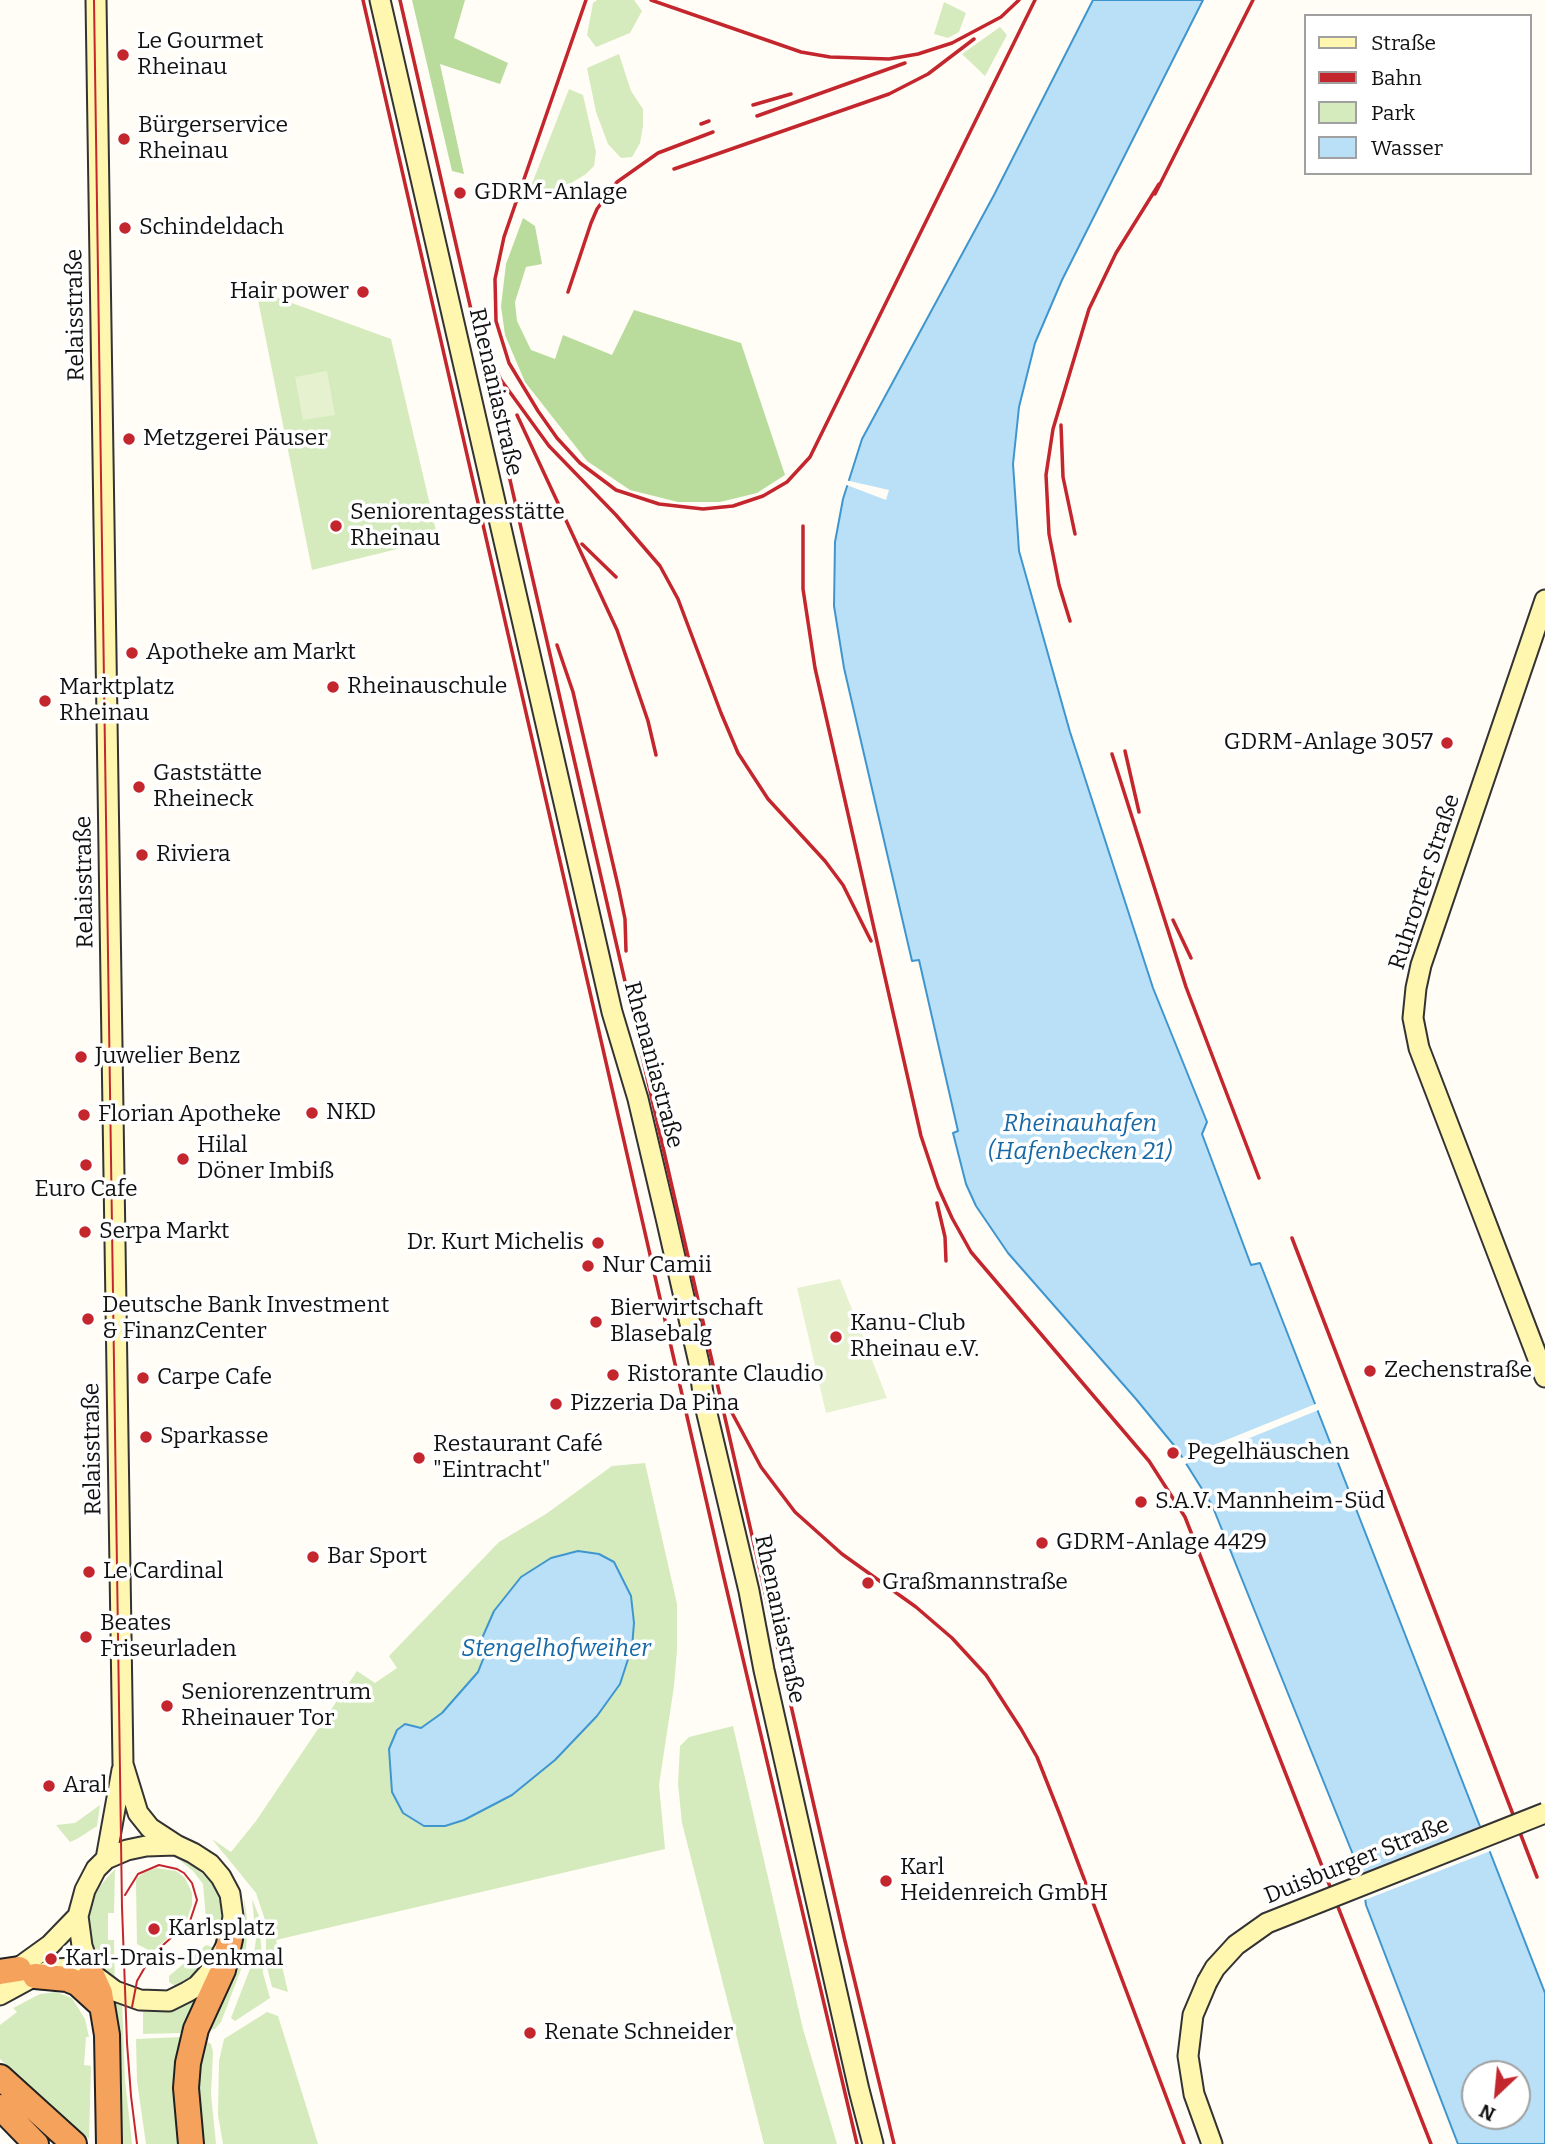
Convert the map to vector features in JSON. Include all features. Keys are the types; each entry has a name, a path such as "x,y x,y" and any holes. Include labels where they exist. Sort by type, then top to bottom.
{"highway":[{"path":"191,2144 186,2088 194,2035 223,1970 230,1939"},
{"path":"91,1973 103,2007 108,2040 109,2144"},
{"path":"14,1974 67,1979 92,1994 103,2007"},
{"path":"0,2077 74,2144"},
{"path":"0,2107 36,2144"}],"street":[{"name":"Relaisstraße","path":"96,0 123,1764 106,1858"},
{"name":"Rhenaniastraße","path":"380,0 612,1012 638,1099 664,1209 764,1670 873,2144"},
{"name":"Ruhrorter Straße","path":"1545,600 1421,965 1413,1018 1419,1048 1545,1377"},
{"name":"Relaisstraße","path":"123,1764 138,1812 150,1828 176,1845"},
{"name":"Duisburger Straße","path":"1212,2144 1192,2087 1188,2056 1193,2015 1207,1982 1215,1968 1236,1945 1267,1923 1545,1813"},
{"path":"0,1995 14,1974 72,1923 85,1889 96,1869 106,1858 146,1846 176,1845 202,1858 221,1877 230,1894 233,1916 230,1939 215,1966 187,1992 169,2001 155,2002 133,1998 115,1991 91,1973 76,1968 14,1974"},
{"path":"72,1923 91,1973"}],"green space":[{"path":"412,0 465,0 454,38 508,63 500,84 440,64 464,174 452,171"},
{"path":"597,0 634,0 642,11 630,33 596,47 587,35 593,3"},
{"path":"944,2 966,13 959,32 948,38 934,34"},
{"path":"1000,27 1007,35 985,76 962,54"},
{"path":"619,54 631,91 643,109 640,143 632,157 621,158 608,144 596,112 587,68"},
{"path":"569,89 583,95 596,152 594,166 555,193 544,196 536,194 531,186"},
{"path":"523,218 535,226 542,264 526,267 515,302 517,321 531,350 555,359 563,335 612,355 634,310 741,343 785,475 757,493 720,502 678,502 630,490 587,461 525,382 505,335 501,306 506,264"},
{"path":"256,290 391,339 438,539 312,570"},
{"path":"327,371 335,415 303,420 295,377"},
{"name":"Kanu-Club Rheinau e.V.","path":"840,1279 887,1398 826,1413 797,1288"},
{"path":"645,1463 677,1604 674,1686 659,1785 665,1849 276,1940 288,1992 272,1987 266,1963 266,1923 256,1893 212,1839 231,1852 256,1821 357,1671 375,1683 397,1668 389,1656 499,1542 546,1514 612,1466","holes":["634,1623 632,1647 620,1684 597,1716 555,1760 512,1795 405,1724 421,1728 442,1713 478,1671 484,1657 483,1636"]},
{"path":"733,1726 803,2029 837,2144 764,2144 682,1823 678,1784 680,1746 689,1737"},
{"path":"100,1805 97,1826 77,1839 70,1842 56,1825 75,1823"},
{"path":"177,1858 195,1867 211,1882 223,1902 225,1926 206,1919 203,1884 193,1871"},
{"path":"157,1868 176,1871 185,1878 192,1893 192,1905 186,1922 152,1952 137,1944 136,1879"},
{"path":"115,1869 114,1913 108,1913 108,1940 114,1940 115,1987 103,1973 92,1946 88,1925 91,1905 99,1887"},
{"path":"244,1898 248,1925 245,1959 221,2022 215,2029 204,2031 241,1947 245,1923"},
{"path":"252,1899 259,1916 263,1973 270,1998 235,2021 231,2018 253,1961 256,1939"},
{"path":"206,1945 212,1947 215,1954 213,1961 181,1987 169,1982 169,1976"},
{"path":"56,1992 72,1998 85,2019 89,2037 86,2037 84,2065 91,2066 89,2139 0,2059 0,2025 17,2012 13,2008 40,1994"},
{"path":"108,1992 122,2000 125,2080 132,2144 119,2144"},
{"path":"198,1997 181,2033 143,2034 143,2006"},
{"path":"267,2012 278,2016 318,2144 223,2144 218,2115 219,2061 224,2039"},
{"path":"181,2037 177,2056 182,2144 146,2144 137,2081 136,2039"},
{"path":"206,2041 211,2044 213,2052 211,2094 216,2144 200,2144 195,2125 201,2044"}],"water":[{"name":"Rheinauhafen (Hafenbecken 21)","path":"1093,0 1203,0 1062,280 1035,343 1019,407 1013,464 1019,551 1070,732 1153,988 1207,1122 1202,1134 1251,1265 1260,1263 1545,1993 1545,2144 1458,2144 1366,1905 1362,1877 1212,1505 1177,1449 1008,1253 976,1206 966,1184 953,1133 958,1131 919,960 912,961 844,668 834,606 835,542 843,499 862,439 994,195"},
{"name":"Stengelhofweiher","path":"578,1551 599,1554 614,1562 631,1596 634,1623 632,1647 620,1684 597,1716 555,1760 512,1795 464,1820 445,1826 424,1826 403,1813 392,1792 389,1749 397,1730 405,1724 421,1728 442,1713 478,1672 484,1657 483,1636 494,1611 521,1577 551,1558"}],"pier":[{"path":"845,480 889,490 886,500 844,484"},
{"path":"1318,1403 1321,1409 1183,1465 1179,1459"},
{"path":"1483,1825 1493,1850 1362,1901 1357,1875"}],"tram line":[{"path":"94,0 122,1907 127,2043 137,2144"},
{"path":"125,1895 138,1874 159,1865 184,1873 192,1883 197,1900 190,1921 163,1945 145,1967 137,1981 132,2007"}],"railway":[{"path":"363,0 724,1578 857,2144"},
{"path":"400,0 845,1941 894,2144"},
{"path":"586,0 504,237 495,279 496,321 509,363 557,438 580,463 616,490 659,504 703,509 733,506 763,496 787,482 810,457 1035,0"},
{"path":"651,0 801,52 830,57 889,59 918,54 952,43 1001,17 1019,0"},
{"path":"1155,194 1253,0"},
{"path":"674,169 889,94 928,74 974,39"},
{"path":"757,116 905,63"},
{"path":"753,105 791,94"},
{"path":"701,124 709,121"},
{"path":"568,292 597,209 617,182 658,153 713,132"},
{"path":"1070,621 1059,585 1049,534 1046,475 1053,429 1089,309 1116,253 1159,184"},
{"path":"486,349 501,380 549,446 616,515 660,566 678,599 738,753 768,799 825,861 843,885 871,941"},
{"path":"517,415 617,630 648,721 656,755"},
{"path":"1061,425 1063,477 1075,534"},
{"path":"803,526 803,589 815,668 921,1136 938,1187 971,1252 1149,1461 1185,1517 1431,2144"},
{"path":"582,544 616,577"},
{"path":"557,645 573,692 619,890 625,919 626,951"},
{"path":"1125,751 1139,812"},
{"path":"1112,754 1186,987 1259,1178"},
{"path":"1173,920 1191,958"},
{"path":"937,1203 945,1237 946,1261"},
{"path":"1292,1238 1537,1877"},
{"path":"731,1411 761,1467 795,1512 842,1554 916,1607 952,1638 986,1675 1021,1729 1037,1757 1060,1815 1184,2144"}],"place":[{"name":"Le Gourmet Rheinau","path":"123,55"},
{"name":"Bürgerservice Rheinau","path":"124,139"},
{"name":"GDRM-Anlage","path":"460,193"},
{"name":"Schindeldach","path":"125,228"},
{"name":"Hair power","path":"363,292"},
{"name":"Metzgerei Päuser","path":"129,439"},
{"name":"Seniorentagesstätte Rheinau","path":"336,526"},
{"name":"Apotheke am Markt","path":"132,653"},
{"name":"Rheinauschule","path":"333,687"},
{"name":"Marktplatz Rheinau","path":"45,701"},
{"name":"GDRM-Anlage 3057","path":"1447,743"},
{"name":"Gaststätte Rheineck","path":"139,787"},
{"name":"Riviera","path":"142,855"},
{"name":"Juwelier Benz","path":"81,1057"},
{"name":"NKD","path":"312,1113"},
{"name":"Florian Apotheke","path":"84,1115"},
{"name":"Hilal Döner Imbiß","path":"183,1159"},
{"name":"Euro Cafe","path":"86,1165"},
{"name":"Serpa Markt","path":"85,1232"},
{"name":"Dr. Kurt Michelis","path":"598,1243"},
{"name":"Nur Camii","path":"588,1266"},
{"name":"Deutsche Bank Investment & FinanzCenter","path":"88,1319"},
{"name":"Bierwirtschaft Blasebalg","path":"596,1322"},
{"name":"Kanu-Club Rheinau e.V.","path":"836,1337"},
{"name":"Zechenstraße","path":"1370,1371"},
{"name":"Ristorante Claudio","path":"613,1375"},
{"name":"Carpe Cafe","path":"143,1378"},
{"name":"Pizzeria Da Pina","path":"556,1404"},
{"name":"Sparkasse","path":"146,1437"},
{"name":"Pegelhäuschen","path":"1173,1453"},
{"name":"Restaurant Café \"Eintracht\"","path":"419,1458"},
{"name":"S.A.V. Mannheim-Süd","path":"1141,1502"},
{"name":"GDRM-Anlage 4429","path":"1042,1543"},
{"name":"Bar Sport","path":"313,1557"},
{"name":"Le Cardinal","path":"89,1572"},
{"name":"Graßmannstraße","path":"868,1583"},
{"name":"Beates Friseurladen","path":"86,1637"},
{"name":"Seniorenzentrum Rheinauer Tor","path":"167,1706"},
{"name":"Aral","path":"49,1786"},
{"name":"Karl Heidenreich GmbH","path":"886,1881"},
{"name":"Karlsplatz","path":"154,1929"},
{"name":"Karl-Drais-Denkmal","path":"51,1959"},
{"name":"Renate Schneider","path":"530,2033"}]}
